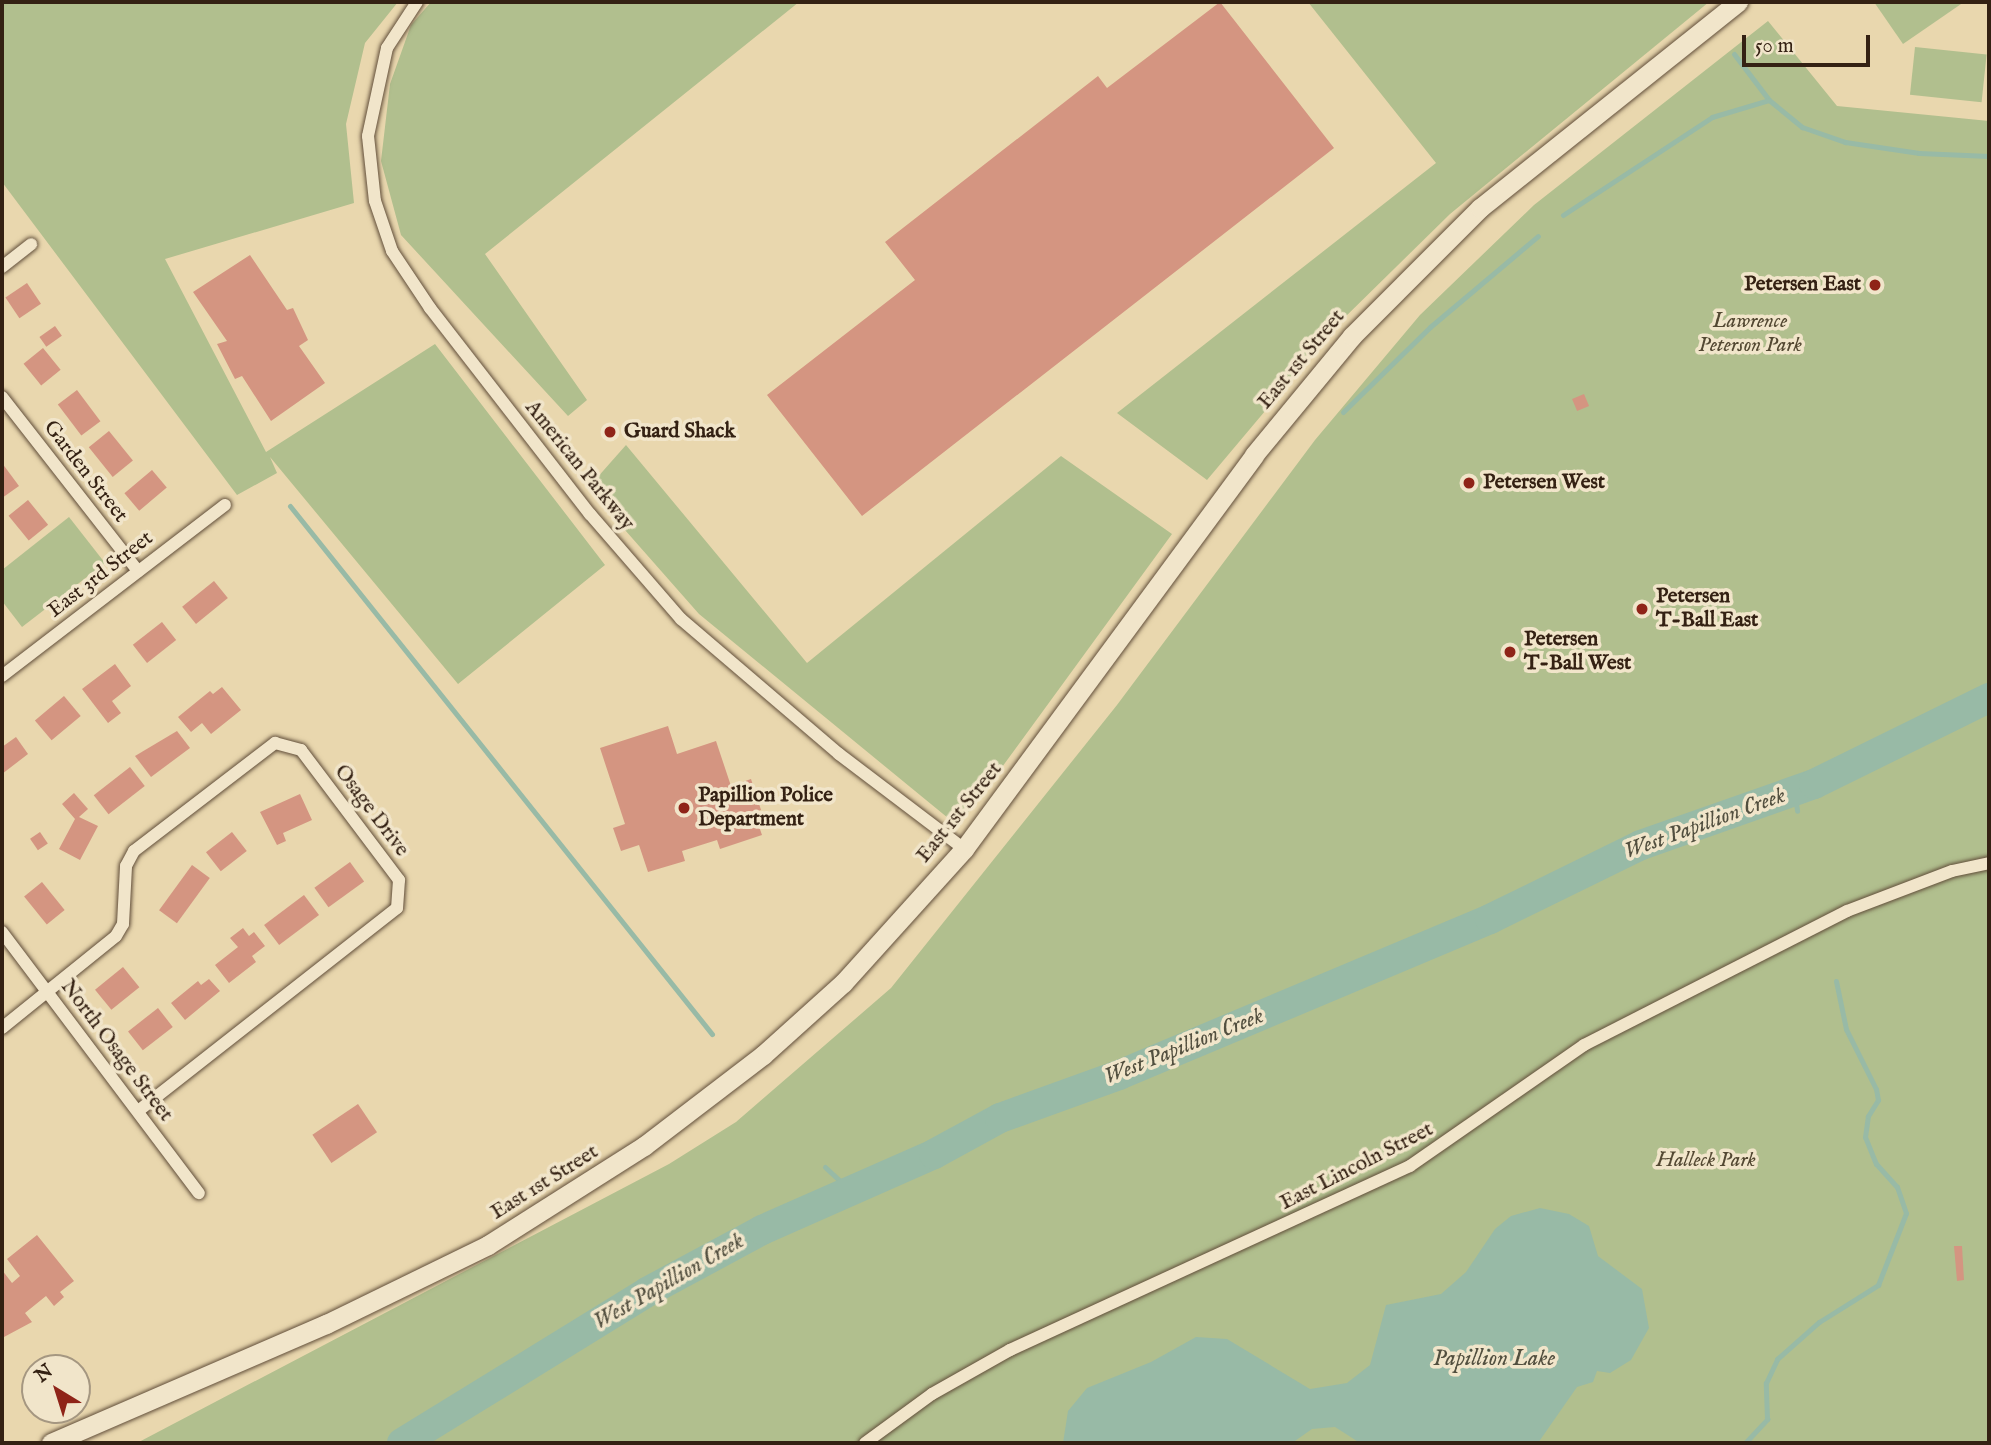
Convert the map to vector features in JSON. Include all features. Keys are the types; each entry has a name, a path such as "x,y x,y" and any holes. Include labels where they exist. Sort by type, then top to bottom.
{"main road":[{"name":"East 1st Street","path":"51,1443 433,1274 585,1187 681,1119 805,1018 843,983 964,849 1254,455 1352,336 1480,208 1738,2"}],"street":[{"name":"American Parkway","path":"417,2 387,48 368,136 375,201 392,251 430,309 590,514 681,619 839,754 964,849"},
{"path":"2,267 31,244"},
{"name":"Garden Street","path":"2,397 138,571"},
{"name":"East 3rd Street","path":"2,676 225,505"},
{"name":"Osage Drive","path":"48,993 114,938 123,924 126,866 134,851 275,743 301,750 399,880 397,908 138,1111"},
{"name":"East Lincoln Street","path":"865,1443 932,1394 1010,1350 1410,1166 1584,1045 1856,908 1952,871 1989,863"},
{"name":"North Osage Street","path":"2,932 199,1193"},
{"path":"2,1028 48,993"}],"green space":[{"path":"2,2 398,2 365,43 346,124 354,203 165,259 266,452 435,344 605,565 458,684 270,457 277,473 237,495 2,182"},
{"path":"431,2 799,2 485,254 587,400 568,416 401,235 381,161 390,84 411,25"},
{"path":"1308,2 1709,2 1450,214 1339,323 1207,480 1117,413 1436,163"},
{"path":"1874,2 1964,2 1903,44"},
{"path":"1768,21 1837,106 1989,121 1989,1443 137,1443 669,1164 736,1122 891,988 1117,705 1315,440 1420,315 1534,205"},
{"path":"1915,47 1987,55 1982,102 1910,95"},
{"path":"626,445 807,663 1061,456 1172,534 970,811 948,818 699,614 588,488"},
{"path":"69,517 105,563 22,627 2,601 2,570"}],"water":[{"name":"Papillion Lake","path":"1540,1208 1569,1214 1589,1226 1598,1256 1642,1289 1649,1328 1631,1360 1610,1373 1597,1371 1593,1382 1577,1387 1538,1443 1360,1443 1335,1427 1312,1429 1292,1443 1063,1443 1068,1411 1087,1388 1151,1362 1196,1337 1227,1339 1310,1389 1347,1383 1370,1365 1386,1305 1441,1294 1466,1272 1495,1229 1511,1216"}],"building":[{"path":"1220,2 1334,148 862,516 767,395 915,280 885,242 1098,76 1107,88"},
{"path":"250,255 287,310 293,308 308,340 299,346 325,383 271,421 242,376 235,379 217,344 227,341 193,292"},
{"path":"27,283 41,304 19,318 5,298"},
{"path":"55,326 62,336 46,347 39,337"},
{"path":"43,348 61,370 41,385 24,364"},
{"path":"77,390 100,421 81,436 58,404"},
{"path":"1584,394 1589,406 1577,411 1572,399"},
{"name":"Guard Shack","path":"613,425 618,431 609,439 604,433"},
{"path":"109,431 133,461 113,477 89,447"},
{"path":"2,463 19,486 2,498"},
{"path":"152,470 167,488 139,511 124,493"},
{"path":"28,500 48,525 29,541 9,516"},
{"path":"214,581 228,598 196,624 182,607"},
{"path":"162,622 176,640 147,663 133,645"},
{"path":"115,664 131,686 112,701 121,713 108,723 82,689"},
{"path":"222,687 241,710 211,734 202,723 191,732 178,717 210,691 213,694"},
{"path":"64,696 81,716 52,740 35,720"},
{"path":"668,726 677,754 716,741 731,786 751,779 761,810 754,812 762,835 720,849 717,840 682,851 685,861 648,872 639,845 621,851 613,828 625,824 600,748"},
{"path":"177,731 190,748 151,777 135,756"},
{"path":"16,737 28,754 2,774 2,747"},
{"path":"130,767 145,786 109,814 94,795"},
{"path":"74,793 88,809 79,817 98,826 80,860 59,849 75,819 62,804"},
{"path":"300,794 312,820 283,833 286,841 277,845 260,812"},
{"path":"40,832 48,844 38,850 30,839"},
{"path":"232,832 247,851 221,871 206,852"},
{"path":"350,862 364,881 329,907 314,888"},
{"path":"192,865 210,878 177,923 159,910"},
{"path":"42,882 65,910 47,924 24,896"},
{"path":"304,895 319,915 279,945 264,925"},
{"path":"243,928 249,936 254,932 265,946 252,956 256,962 229,983 215,965 238,947 230,938"},
{"path":"123,967 139,987 111,1010 95,990"},
{"path":"209,979 220,991 185,1020 171,1003 198,981 201,985"},
{"path":"158,1008 173,1027 143,1050 128,1031"},
{"path":"358,1104 377,1132 331,1163 312,1135"},
{"path":"37,1235 74,1281 60,1292 64,1297 54,1306 46,1296 25,1313 32,1322 4,1337 2,1270 12,1283 20,1276 7,1259"},
{"path":"1954,1246 1962,1246 1964,1280 1957,1281"}],"waterway":[{"path":"1734,54 1769,100 1802,127 1845,142 1919,153 1989,156"},
{"path":"1563,215 1712,117 1769,100"},
{"path":"1343,412 1430,327 1538,236"},
{"path":"290,506 712,1034"},
{"name":"West Papillion Creek","path":"402,1443 647,1292 762,1230 934,1154 1000,1118 1119,1075 1490,919 1641,845 1814,784 1989,698"},
{"path":"1794,791 1797,811"},
{"path":"1745,1443 1767,1419 1766,1383 1777,1359 1819,1322 1878,1285 1906,1213 1897,1187 1876,1164 1865,1137 1868,1116 1878,1100 1876,1089 1846,1029 1836,981"},
{"path":"825,1167 850,1190"}],"place":[{"name":"Petersen East","path":"1875,285"},
{"name":"Guard Shack","path":"610,432"},
{"name":"Petersen West","path":"1469,483"},
{"name":"Petersen T-Ball East","path":"1642,609"},
{"name":"Petersen T-Ball West","path":"1510,652"},
{"name":"Papillion Police Department","path":"684,808"}],"park label":[{"name":"Lawrence Peterson Park","path":"1750,334"},
{"name":"Halleck Park","path":"1706,1161"}]}
